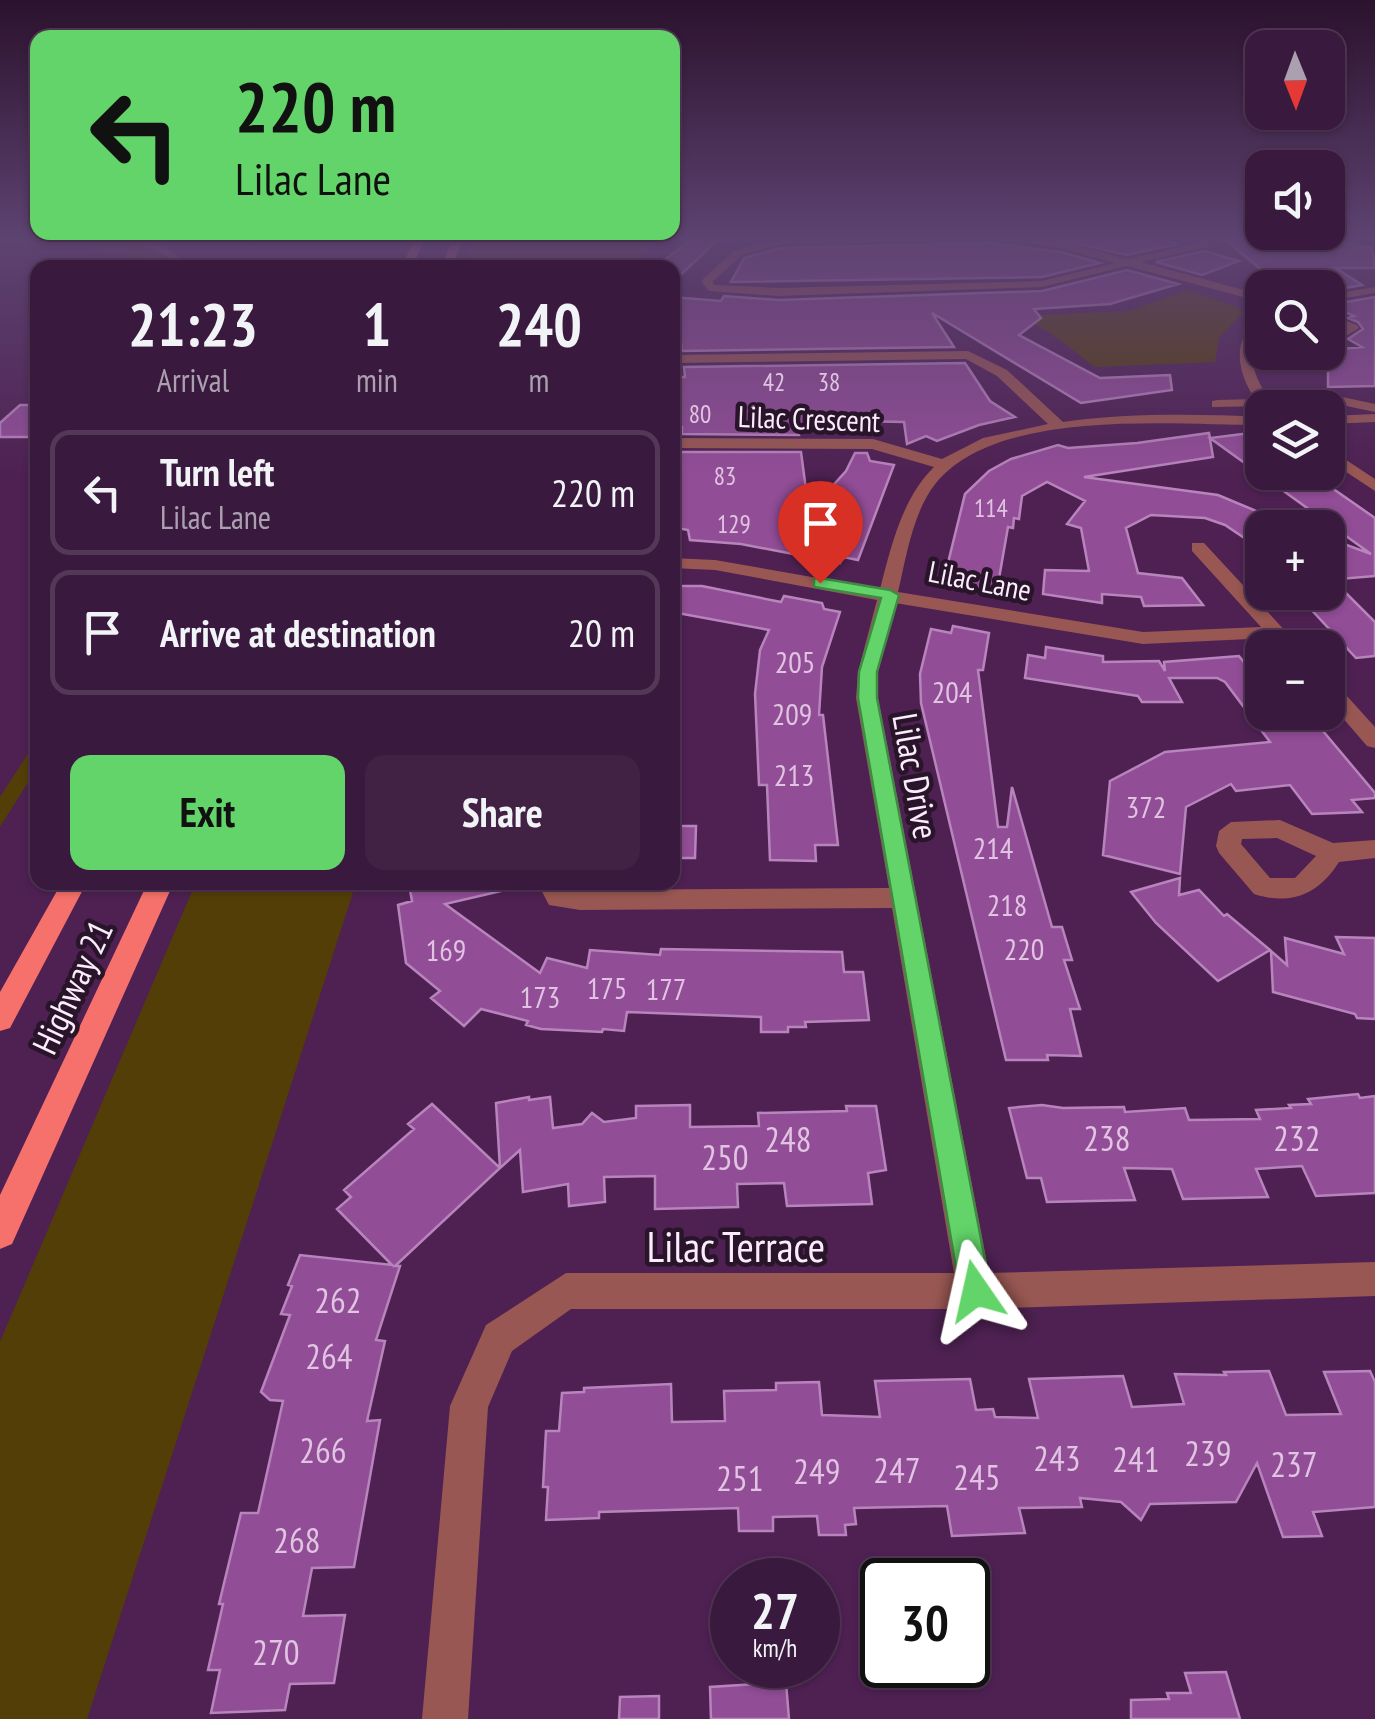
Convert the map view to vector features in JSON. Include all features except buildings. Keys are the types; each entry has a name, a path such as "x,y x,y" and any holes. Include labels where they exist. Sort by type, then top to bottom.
{"main road":[{"name":"Highway 21","path":"0,1018 71,890"},
{"name":"Highway 21","path":"0,1232 157,890"}],"street":[{"name":"Lilac Crescent","path":"680,359 968,354 1002,373 1058,426"},
{"path":"1345,402 1375,408"},
{"path":"1118,420 1182,406 1245,405"},
{"path":"1345,419 1375,418"},
{"path":"941,464 1014,435 1058,426 1118,420 1245,421"},
{"name":"Lilac Crescent","path":"680,443 873,444 941,464"},
{"name":"Lilac Drive","path":"941,464 914,507 868,672 867,698 976,1291"},
{"path":"1345,465 1375,486"},
{"name":"Lilac Lane","path":"1198,546 1275,630"},
{"name":"Lilac Lane","path":"680,563 716,565 1047,626 1143,638 1245,639"},
{"path":"1345,707 1375,741"},
{"path":"1332,854 1375,849"},
{"path":"554,890 558,898 580,900 902,898"},
{"name":"Lilac Terrace","path":"445,1719 470,1406 499,1338 566,1291 976,1291 1375,1278"}],"shaded area":[{"path":"1017,316 1240,316 1219,338 1215,362 1095,367 1049,332"},
{"path":"30,751 30,779 0,827 0,797"},
{"path":"193,890 354,890 87,1719 0,1719 0,1342"}],"route":[{"path":"820,583 890,595 868,672 867,698 976,1291"}]}
